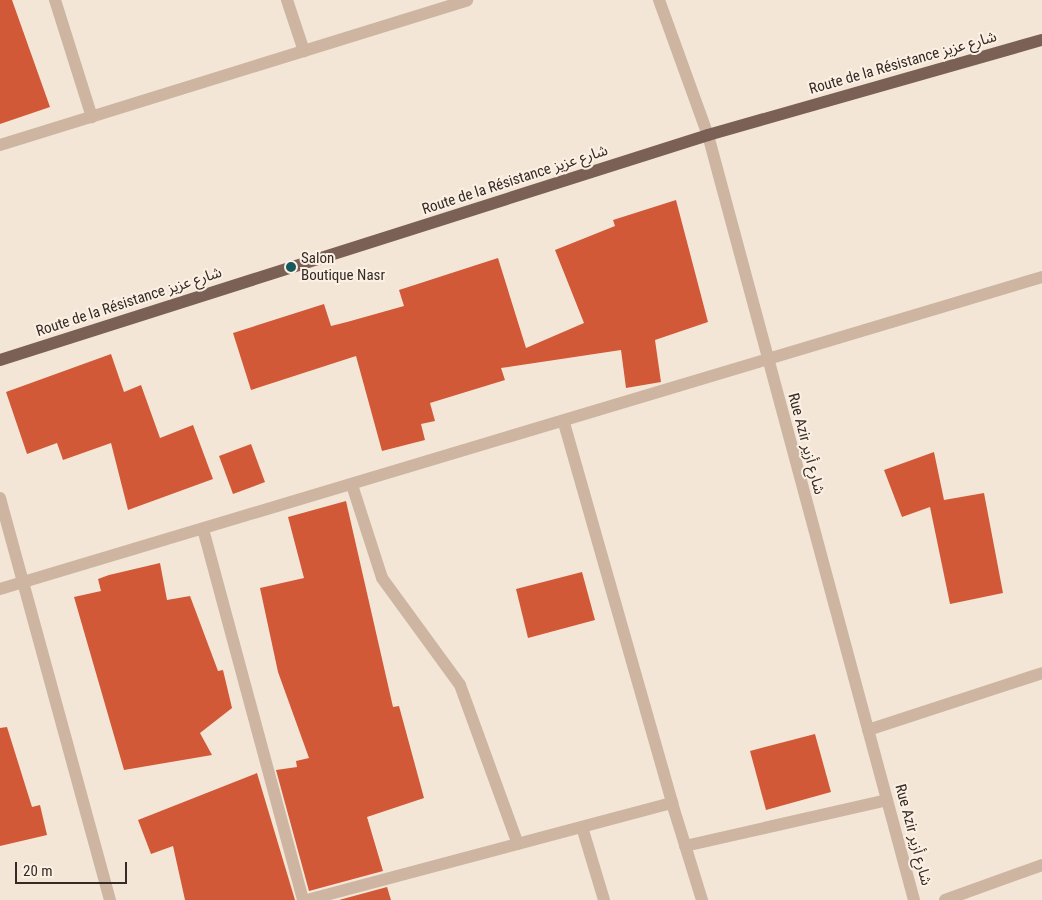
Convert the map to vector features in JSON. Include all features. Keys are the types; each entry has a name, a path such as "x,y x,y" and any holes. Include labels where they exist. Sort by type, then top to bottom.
{"main road":[{"name":"Route de la Résistance شارع عزيز","path":"0,360 708,135 1042,40"}],"street":[{"path":"55,0 92,117"},
{"path":"287,0 304,51"},
{"path":"0,145 304,51 453,2 468,0"},
{"name":"Rue Azir شارع أزير","path":"659,0 708,135 767,362 914,900"},
{"path":"0,589 564,423 1042,277"},
{"path":"564,423 672,803 702,900"},
{"path":"352,485 382,578 460,685 518,844"},
{"path":"0,498 110,900"},
{"path":"203,529 303,900"},
{"path":"868,730 1042,673"},
{"path":"685,846 886,800"},
{"path":"307,900 672,803"},
{"path":"582,827 604,900"},
{"path":"945,900 1042,865"}],"building":[{"path":"0,0 12,0 50,107 0,124"},
{"path":"676,200 708,322 655,340 661,382 626,388 621,350 501,368 505,380 430,403 435,421 421,424 425,440 382,451 356,356 251,390 233,333 324,304 331,326 404,306 399,290 498,258 526,348 584,323 555,250 615,226 613,220"},
{"path":"111,354 124,392 141,385 160,438 193,425 213,479 128,510 111,443 63,460 57,443 27,454 6,392"},
{"path":"251,444 265,482 233,494 219,456"},
{"path":"934,452 944,500 984,493 1003,593 950,604 930,507 902,517 884,470"},
{"path":"346,501 393,707 399,706 424,798 367,817 383,871 309,891 276,770 297,767 296,761 309,758 278,672 260,588 304,578 288,517"},
{"path":"160,563 167,600 190,596 218,671 223,670 232,708 200,733 212,755 124,770 74,597 101,591 98,579"},
{"path":"582,572 595,620 528,638 516,589"},
{"path":"7,727 32,807 40,805 47,835 0,846 0,728"},
{"path":"815,734 831,792 766,810 750,751"},
{"path":"257,773 295,900 185,900 173,846 151,854 138,820"},
{"path":"387,887 391,900 339,900"}],"place":[{"name":"Salon Boutique Nasr","path":"291,267"}]}
